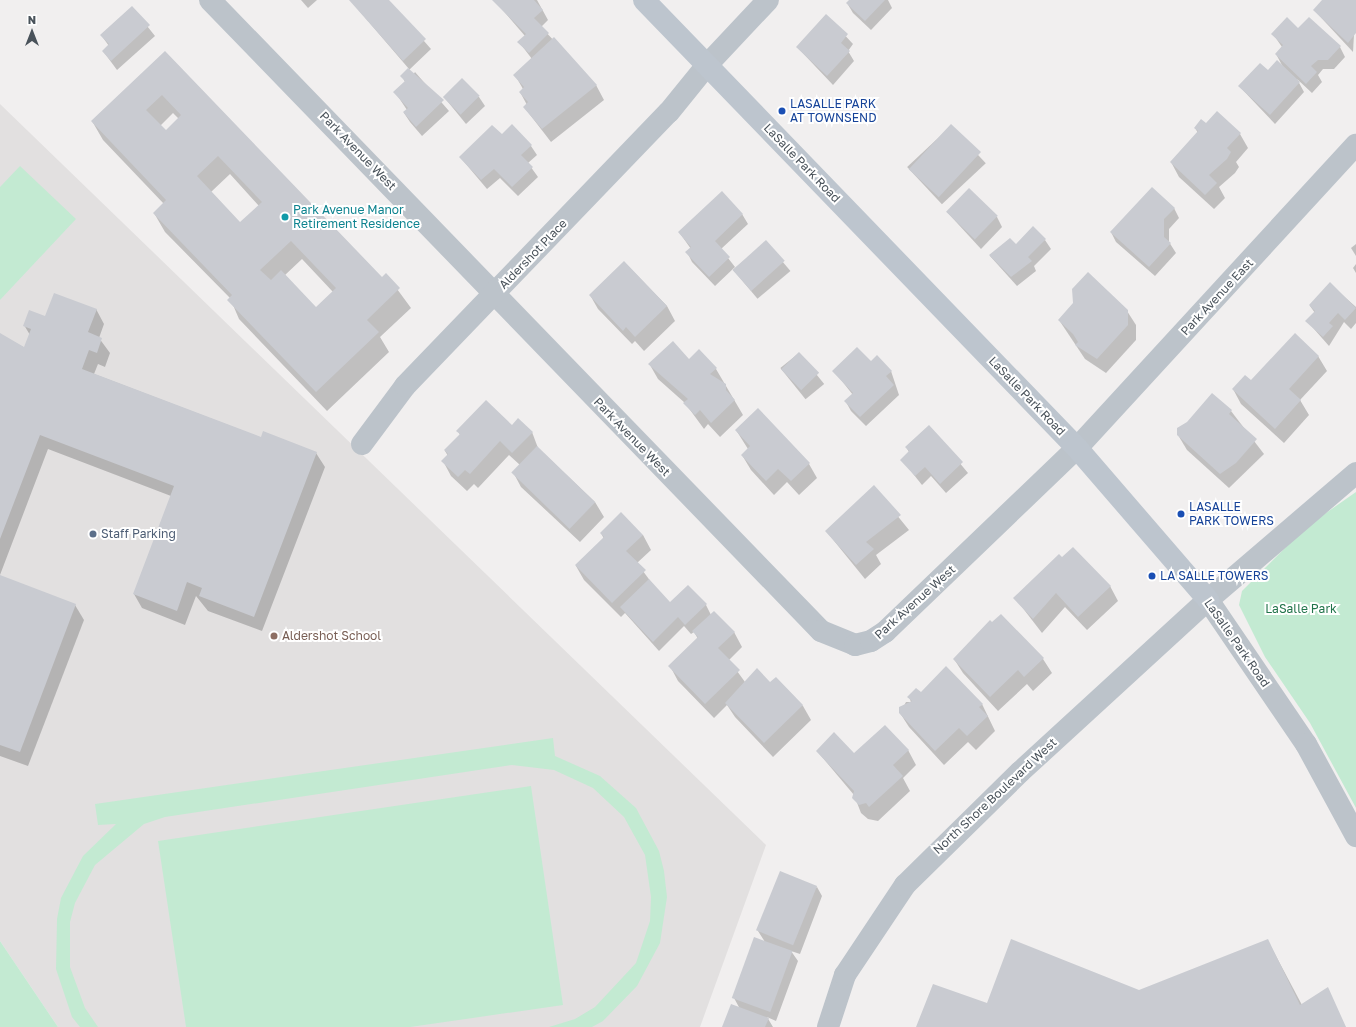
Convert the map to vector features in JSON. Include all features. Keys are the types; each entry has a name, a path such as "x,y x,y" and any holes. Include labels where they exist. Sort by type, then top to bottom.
{"main road":[{"name":"LaSalle Park Road","path":"644,0 1077,448 1208,600"}],"street":[{"name":"Park Avenue West","path":"210,0 496,293 821,631 838,641 855,645 885,632 1077,448"},
{"name":"Aldershot Place","path":"362,444 405,386 669,112 707,65 768,0"},
{"name":"Park Avenue East","path":"1077,448 1356,145"},
{"name":"North Shore Boulevard West","path":"828,1027 845,975 905,885 1015,777 1208,600 1356,473"},
{"name":"LaSalle Park Road","path":"1208,600 1306,744 1356,836"}],"shaded area":[{"name":"Aldershot School","path":"0,104 766,845 700,1027 58,1027 0,941"}],"green space":[{"path":"20,166 76,219 0,300 0,187"},
{"name":"LaSalle Park","path":"1356,492 1356,808 1310,723 1265,657 1239,605 1242,591 1306,527"},
{"path":"553,738 555,756 600,776 636,808 659,851 664,871 667,897 660,943 637,986 603,1021 592,1027 549,1027 575,1019 595,1007 636,963 650,921 651,897 645,855 624,817 593,788 554,770 512,765 165,817 144,824 95,865 75,903 70,922 70,967 85,1008 98,1027 80,1027 72,1017 56,969 57,919 61,898 83,856 116,824 98,825 95,804"},
{"path":"531,786 563,1005 410,1027 186,1027 158,841"},
{"path":"0,941 58,1027 0,1027"}],"building":[{"path":"349,0 389,0 426,39 403,61"},
{"path":"492,0 534,0 543,10 534,18 549,33 529,53 517,42 526,34"},
{"path":"849,0 885,0 865,21 846,3"},
{"path":"1322,0 1356,0 1356,33 1348,43 1313,10"},
{"path":"132,6 150,25 111,61 102,51 109,44 100,35"},
{"path":"826,14 848,34 841,43 850,51 827,76 796,47"},
{"path":"1287,17 1298,28 1309,17 1341,46 1328,60 1318,60 1311,66 1317,72 1306,84 1275,54 1283,45 1271,34"},
{"path":"554,37 597,85 542,129 523,107 528,102 519,92 524,87 513,75"},
{"name":"Park Avenue Manor Retirement Residence","path":"165,51 382,277 386,273 400,288 367,320 379,332 316,392 227,300 232,295 153,213 166,200 91,121","holes":["162,95 181,115 166,130 146,110","218,156 262,202 240,222 197,176","291,241 336,288 316,307 281,270 271,280 260,270"]},
{"path":"1277,60 1300,82 1270,115 1238,86 1260,63 1268,70"},
{"path":"408,68 444,100 416,127 403,112 408,108 393,92 405,81 400,76"},
{"path":"462,78 480,96 461,115 443,97"},
{"path":"1217,111 1241,133 1227,148 1231,152 1227,159 1209,175 1217,183 1205,195 1170,162 1198,131 1194,128 1201,119 1206,123"},
{"path":"512,124 532,145 521,155 533,167 512,187 494,169 481,180 459,157 492,125 502,134"},
{"path":"951,124 981,152 939,197 909,169"},
{"path":"1152,187 1175,208 1164,219 1164,237 1171,243 1149,267 1110,232"},
{"path":"969,188 998,216 975,240 946,212"},
{"path":"722,191 743,214 715,241 730,257 709,277 685,252 691,247 678,232"},
{"path":"1033,226 1046,239 1028,257 1032,261 1011,277 989,255 1010,238 1016,244"},
{"path":"766,240 785,261 751,291 733,270"},
{"path":"624,261 667,306 635,337 626,327 623,331 589,295"},
{"path":"1088,272 1128,310 1128,325 1097,359 1075,345 1078,342 1073,334 1058,320 1073,303 1072,289"},
{"path":"1330,282 1356,308 1345,320 1338,313 1329,323 1333,326 1323,337 1305,321 1315,311 1309,305"},
{"path":"54,293 97,309 88,332 102,338 97,353 89,350 82,369 261,437 263,431 317,452 254,617 199,596 202,588 187,582 177,611 133,594 174,486 40,435 0,539 0,333 24,347 31,329 23,326 29,310 45,316"},
{"path":"1295,333 1319,356 1289,389 1301,400 1275,429 1232,389 1245,375 1251,380"},
{"path":"673,341 689,359 699,349 717,368 710,374 726,384 726,390 735,400 711,423 700,410 695,415 683,403 688,399 648,364"},
{"path":"857,347 871,361 877,355 892,371 886,376 894,385 860,417 844,401 853,393 832,371"},
{"path":"799,352 819,373 801,390 781,369"},
{"path":"1212,393 1232,410 1229,414 1257,439 1236,463 1220,474 1177,435 1177,428 1187,422"},
{"path":"486,400 512,425 518,418 533,432 512,453 500,441 470,474 465,470 458,477 441,461 448,454 444,450 460,434 456,431"},
{"path":"758,408 810,463 791,481 778,469 766,481 741,455 750,446 735,430"},
{"path":"929,425 963,462 940,484 925,467 915,476 900,460 909,451 905,447"},
{"path":"537,446 595,502 570,529 511,473"},
{"path":"874,485 901,515 866,542 874,549 856,565 825,531"},
{"path":"621,512 643,535 626,551 646,570 612,603 575,565 604,537 600,533"},
{"path":"1073,547 1111,586 1078,617 1056,593 1033,619 1013,598 1059,554 1062,557"},
{"path":"0,575 76,604 20,752 0,745"},
{"path":"649,579 670,602 688,585 707,604 685,625 678,617 653,642 620,607"},
{"path":"714,611 735,632 718,648 740,670 705,704 668,666 698,637 692,631"},
{"path":"1001,614 1044,658 1024,677 1018,670 990,697 953,659 990,620 992,622"},
{"path":"946,666 983,704 979,707 988,716 967,736 959,728 935,751 899,713 899,707 912,701 907,697 916,688 921,692"},
{"path":"757,668 770,682 776,677 803,705 764,743 725,703"},
{"path":"885,725 909,750 893,765 903,776 869,807 866,803 859,805 852,798 854,791 816,751 834,732 854,753"},
{"path":"780,871 817,886 793,945 756,930"},
{"path":"754,937 793,951 770,1012 732,998"},
{"path":"1011,939 1139,990 1268,939 1300,1005 1328,987 1346,1027 916,1027 933,984 987,1003"},
{"path":"731,1004 769,1018 765,1027 722,1027"}],"place":[{"name":"LASALLE PARK AT TOWNSEND","path":"782,111"},
{"name":"Park Avenue Manor Retirement Residence","path":"285,217"},
{"name":"LASALLE PARK TOWERS","path":"1181,514"},
{"name":"Staff Parking","path":"93,534"},
{"name":"LA SALLE TOWERS","path":"1152,576"},
{"name":"Aldershot School","path":"274,636"}]}
